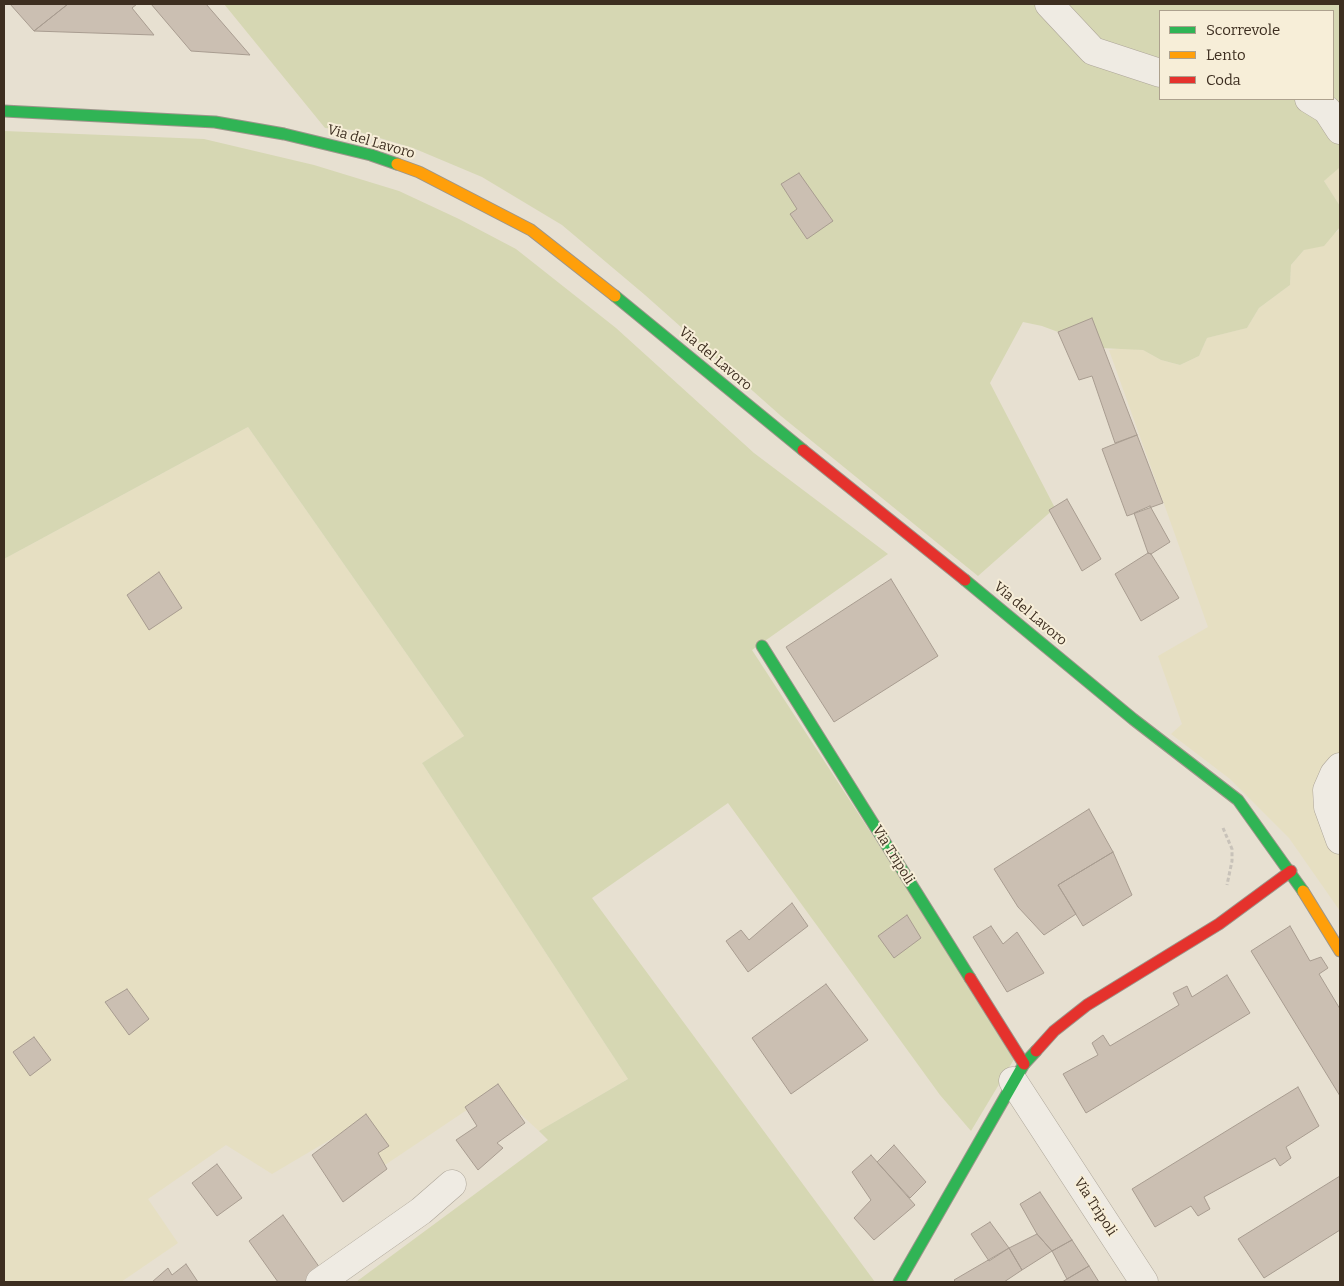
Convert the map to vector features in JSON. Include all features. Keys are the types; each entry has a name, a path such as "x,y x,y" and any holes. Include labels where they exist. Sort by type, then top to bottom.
{"street":[{"path":"1050,4 1093,51 1159,73"},
{"path":"1311,100 1326,110 1340,130"},
{"name":"Via del Lavoro","path":"4,111 214,122 284,134 371,155 419,172 531,230 568,257 771,425 965,580 1133,719 1238,800 1291,871 1340,950"},
{"name":"Via Tripoli","path":"762,646 1144,1282"},
{"path":"1340,767 1334,774 1328,790 1328,807 1340,840"},
{"path":"899,1282 1019,1072 1054,1031 1088,1005 1218,924 1291,871"},
{"path":"320,1282 421,1211 452,1184"}],"path":[{"path":"1219,823 1232,849 1230,873 1224,892"}],"shaded area":[{"path":"1340,162 1340,206 1324,181 1338,168"},
{"path":"1340,227 1340,911 1289,838 1230,779 1171,734 1182,724 1158,656 1208,627 1109,350 1124,348 1143,350 1161,360 1180,365 1199,356 1207,338 1247,328 1259,308 1290,285 1291,265 1304,250 1338,231"},
{"path":"248,427 464,736 422,763 628,1079 539,1131 495,1091 385,1165 360,1122 272,1174 226,1145 148,1199 178,1243 121,1282 4,1282 4,559"}],"green space":[{"path":"224,4 1340,4 1340,162 1339,168 1324,181 1340,206 1340,227 1324,246 1304,250 1291,265 1290,285 1259,308 1247,328 1207,338 1199,356 1180,365 1161,360 1143,350 1101,348 1042,326 1023,322 990,383 1055,508 978,576 781,416 645,295 562,225 482,177 413,148 353,130 325,128"},
{"path":"4,131 204,139 314,165 399,191 459,219 516,249 616,328 754,453 888,554 752,650 1016,1056 971,1131 940,1095 728,803 592,898 875,1282 356,1282 548,1140 539,1131 628,1079 422,763 464,736 248,427 4,559"}],"building":[{"path":"10,4 68,4 34,31"},
{"path":"68,4 137,4 132,8 154,35 34,31"},
{"path":"151,4 206,4 250,55 191,51"},
{"path":"799,173 833,221 807,239 790,214 797,209 781,184"},
{"path":"1092,318 1137,435 1115,443 1092,376 1079,380 1058,332"},
{"path":"1137,435 1163,503 1127,516 1102,449"},
{"path":"1067,499 1101,559 1082,571 1049,510"},
{"path":"1150,506 1170,542 1151,554 1148,553 1134,513"},
{"path":"1148,553 1151,554 1179,598 1141,621 1115,574"},
{"path":"159,572 182,608 149,630 127,595"},
{"path":"891,579 938,656 834,722 786,647"},
{"path":"1089,809 1113,852 1058,885 1076,914 1044,935 1018,907 994,869"},
{"path":"1113,852 1132,895 1083,926 1058,885"},
{"path":"792,903 808,926 748,972 726,941 741,930 749,940"},
{"path":"907,915 921,938 894,958 878,936"},
{"path":"991,926 1003,944 1017,932 1044,973 1007,992 973,937"},
{"path":"1290,926 1310,961 1321,957 1328,968 1319,974 1340,1009 1340,1096 1251,951"},
{"path":"1227,975 1250,1013 1086,1113 1063,1074 1098,1055 1092,1043 1103,1035 1110,1046 1179,1005 1173,993 1187,986 1192,997"},
{"path":"826,984 868,1040 791,1094 752,1038"},
{"path":"127,989 149,1019 129,1035 105,1002"},
{"path":"34,1037 51,1060 30,1076 13,1052"},
{"path":"498,1084 525,1123 497,1143 503,1148 478,1170 456,1140 477,1126 465,1107"},
{"path":"1298,1087 1319,1126 1286,1147 1291,1158 1280,1166 1275,1158 1204,1197 1210,1209 1198,1216 1191,1206 1155,1227 1132,1189"},
{"path":"366,1114 389,1146 378,1153 387,1169 343,1202 312,1155"},
{"path":"894,1145 926,1182 910,1198 877,1162"},
{"path":"871,1155 915,1205 874,1240 854,1218 871,1200 852,1172"},
{"path":"217,1164 242,1198 217,1216 192,1183"},
{"path":"1340,1176 1340,1230 1264,1278 1238,1239"},
{"path":"1040,1192 1072,1240 1052,1251 1037,1234 1020,1204"},
{"path":"283,1215 322,1271 304,1282 278,1282 249,1241"},
{"path":"990,1222 1009,1248 989,1261 971,1234"},
{"path":"1037,1234 1052,1251 1022,1270 1009,1248"},
{"path":"1072,1240 1089,1266 1067,1279 1052,1251"},
{"path":"1009,1248 1022,1270 1004,1282 956,1282 954,1280"},
{"path":"186,1264 198,1282 152,1282 168,1268 172,1275"},
{"path":"1089,1266 1099,1282 1062,1282 1067,1279"}],"traffic: fast":[{"path":"4,111 215,122 284,134 371,155 397,164"},
{"path":"615,296 803,450"},
{"path":"965,580 1133,719 1238,800 1303,891"},
{"path":"762,646 970,978"},
{"path":"899,1282 1024,1064 1036,1051"}],"traffic: slow":[{"path":"397,164 419,172 531,230 615,296"},
{"path":"1303,891 1340,951"}],"traffic: jam":[{"path":"803,450 965,580"},
{"path":"1036,1051 1054,1031 1087,1005 1219,924 1291,871"},
{"path":"970,978 1024,1064"}]}
